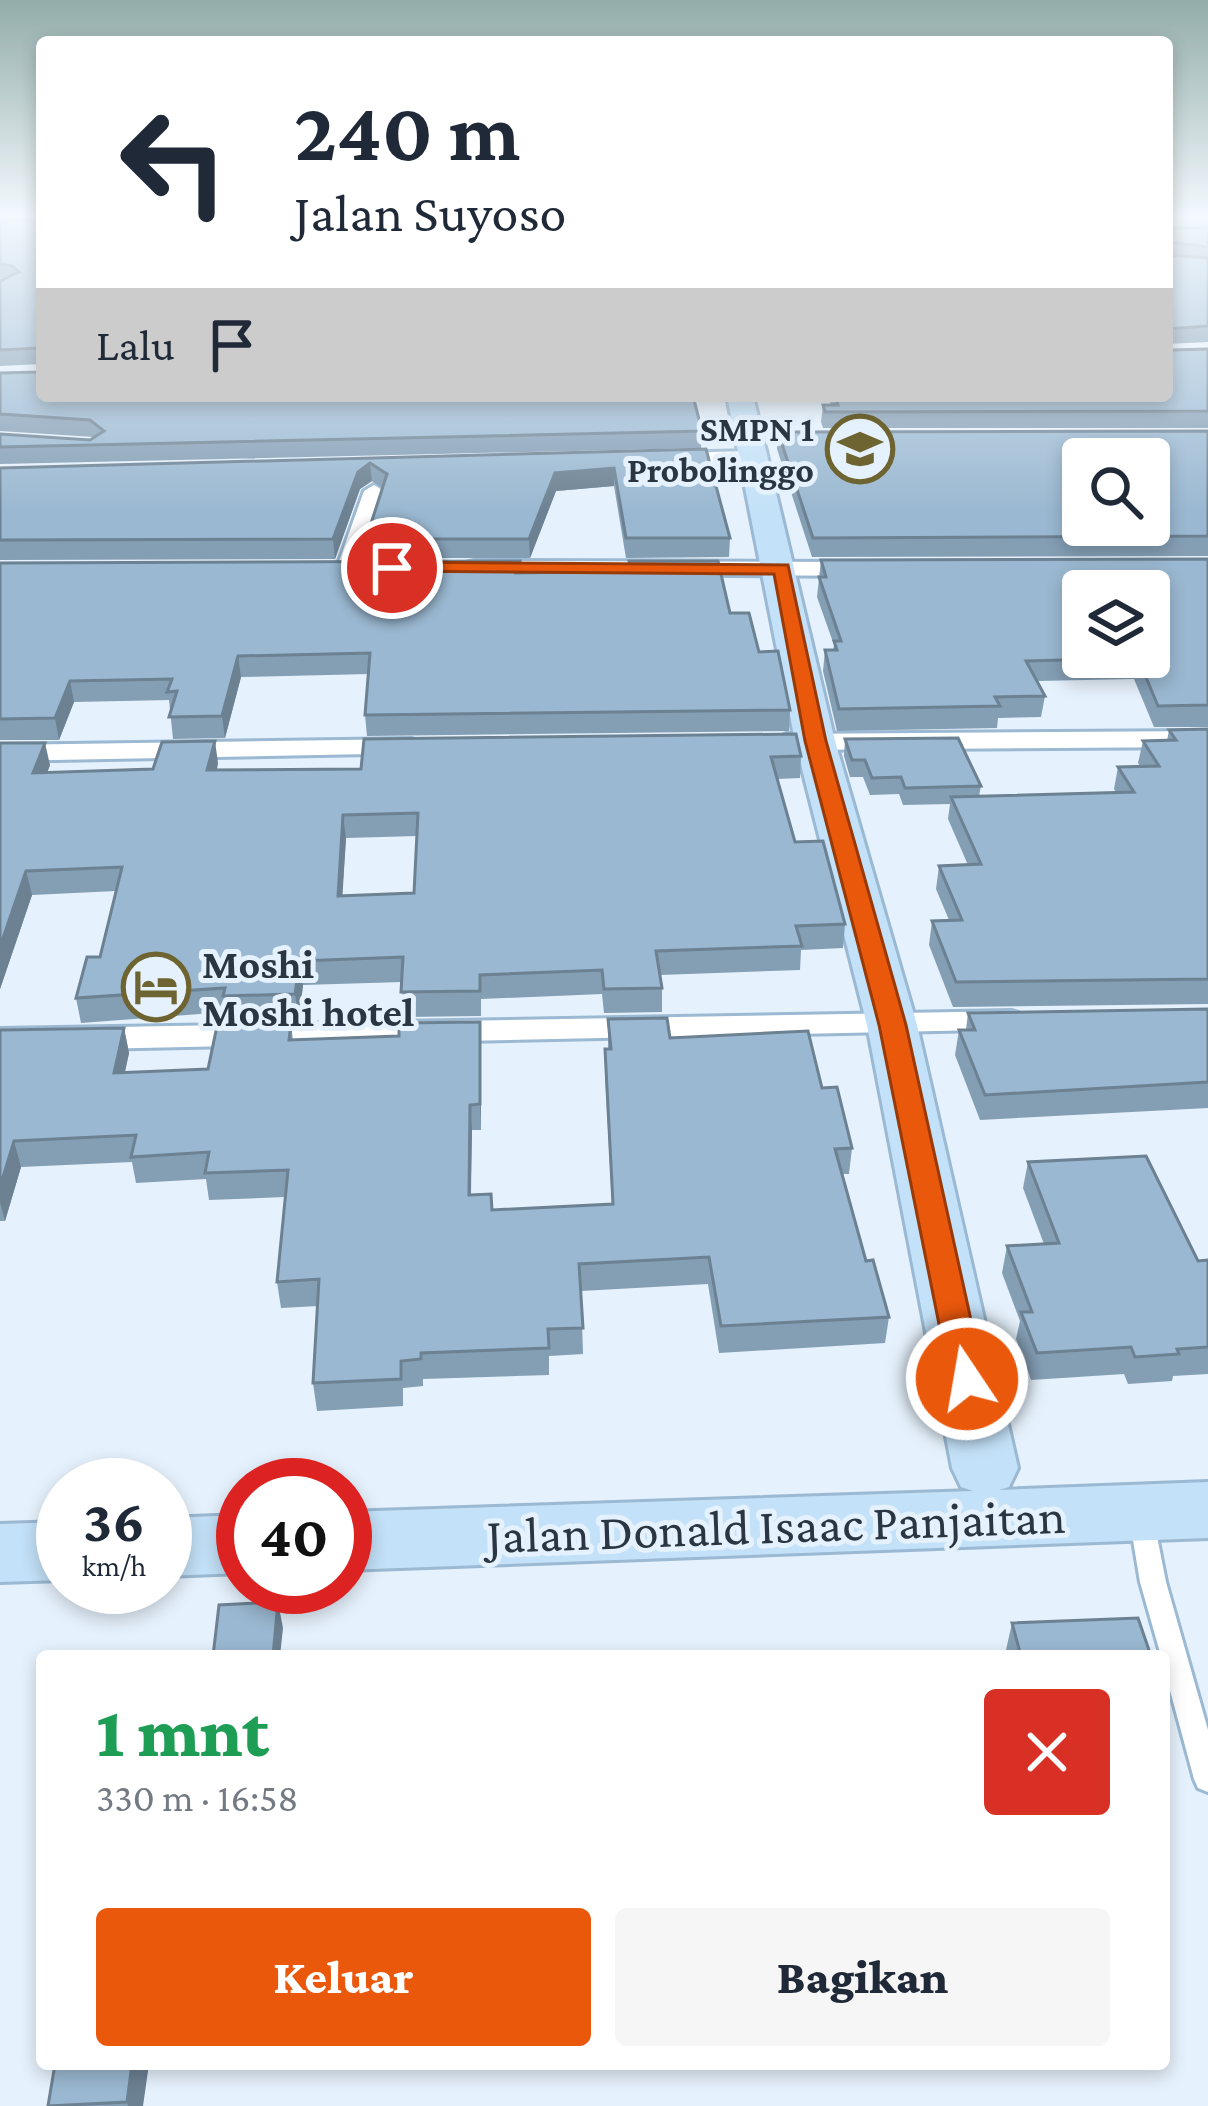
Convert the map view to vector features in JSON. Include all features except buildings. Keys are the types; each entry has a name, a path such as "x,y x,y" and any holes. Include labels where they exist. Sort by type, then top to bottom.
{"street":[{"path":"742,402 760,445 782,569 791,742 892,1025 987,1497"},
{"path":"636,460 760,445"},
{"path":"348,568 374,491"},
{"path":"440,568 900,568"},
{"path":"791,742 1208,739"},
{"path":"0,753 432,747"},
{"path":"0,1040 1050,1022"},
{"name":"Jalan Donald Isaac Panjaitan","path":"372,1539 987,1497 1141,1512 1208,1510"},
{"path":"0,1553 36,1552"}],"lane":[{"path":"1141,1512 1153,1582 1199,1713 1208,1779"}],"place":[{"name":"SMPN 1 Probolinggo","path":"860,449"},
{"name":"Moshi Moshi hotel","path":"156,987"}],"route":[{"path":"392,568 782,569 815,741 892,1025 967,1379"}]}
